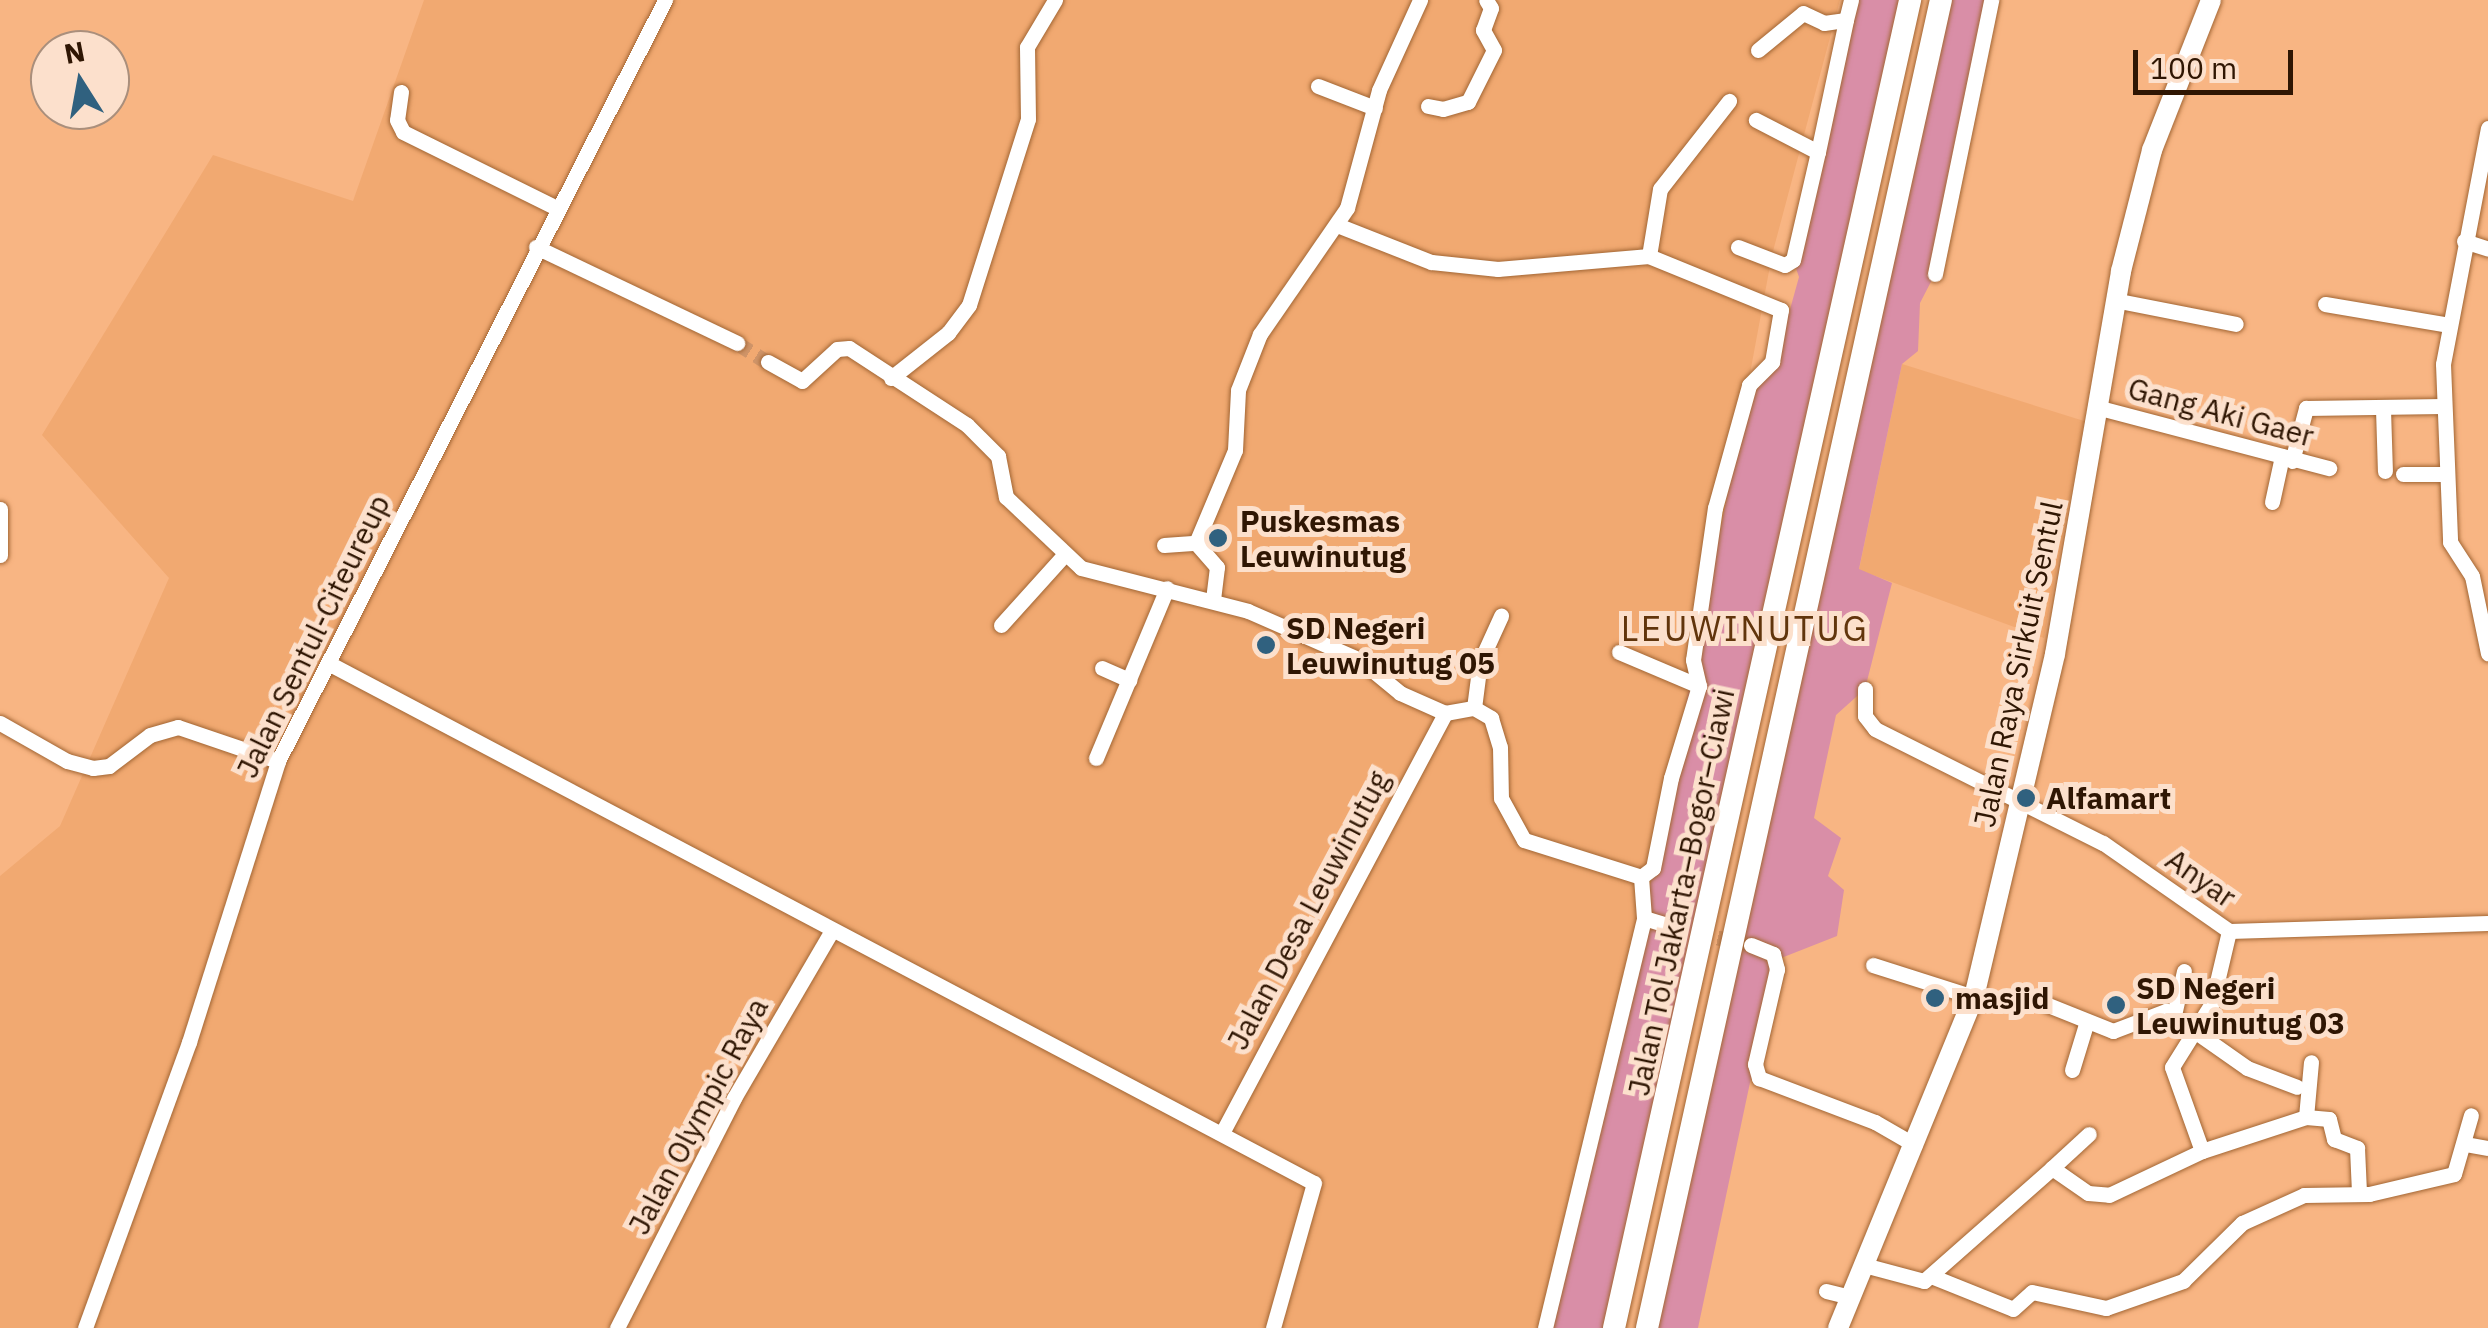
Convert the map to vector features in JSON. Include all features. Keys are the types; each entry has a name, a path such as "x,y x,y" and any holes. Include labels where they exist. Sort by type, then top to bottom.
{"highway":[{"name":"Jalan Tol Jakarta–Bogor–Ciawi","path":"1614,1328 1910,0"},
{"name":"Jalan Tol Jakarta–Bogor–Ciawi","path":"1647,1328 1940,0"}],"main road":[{"name":"Jalan Raya Sirkuit Sentul","path":"1838,1328 1974,997 2020,800 2100,408 2114,300 2152,150 2210,0"}],"street":[{"name":"Jalan Sentul-Citeureup","path":"85,1328 189,1042 278,761 664,0"},
{"path":"891,378 948,333 969,305 1028,120 1023,60 1055,0"},
{"path":"1194,545 1235,450 1238,390 1260,334 1337,225 1375,108 1420,0"},
{"path":"1428,106 1443,109 1468,102 1494,50 1483,30 1491,8 1486,0"},
{"path":"1738,247 1786,264 1793,260 1850,0"},
{"path":"1934,274 1991,0"},
{"path":"1758,50 1804,14 1824,23 1846,20"},
{"path":"1318,86 1375,108"},
{"path":"400,92 396,120 403,132 556,208"},
{"path":"1648,256 1660,190 1730,101"},
{"path":"1756,120 1818,152"},
{"path":"2488,128 2449,325 2444,406 2450,542 2472,576 2488,653"},
{"path":"1337,225 1431,262 1513,268 1648,256 1781,310 1772,362 1749,385 1715,508 1693,660 1700,686 1671,778 1653,868 1641,876"},
{"path":"2464,241 2488,248"},
{"path":"536,247 737,343"},
{"path":"2114,300 2236,324"},
{"path":"2325,304 2449,325"},
{"path":"768,362 802,381 837,350 849,348 891,378 952,412 983,440 1002,466 1000,490 1081,568 1214,598 1324,646 1444,713 1474,708"},
{"path":"2272,502 2306,408 2444,406"},
{"name":"Gang Aki Gaer","path":"2100,408 2329,468"},
{"path":"2383,408 2385,471"},
{"path":"2402,474 2447,474"},
{"path":"0,509 0,555"},
{"path":"1164,545 1194,545 1217,566 1214,598"},
{"path":"1000,624 1064,555"},
{"path":"1096,758 1167,588"},
{"path":"1474,708 1480,662 1501,616"},
{"path":"1619,652 1700,686"},
{"path":"330,664 1314,1184 1273,1328"},
{"path":"1102,668 1129,680"},
{"name":"Anyar","path":"1866,689 1870,726 2103,843 2229,931 2488,923"},
{"path":"1474,708 1495,727 1501,798 1524,840 1641,876"},
{"name":"Jalan Desa Leuwinutug","path":"1222,1132 1444,713"},
{"path":"0,723 66,761 93,768 109,766 160,730 178,727 278,761"},
{"path":"1544,1328 1644,918 1641,876"},
{"path":"1644,918 1672,926"},
{"path":"2202,1151 2172,1067 2212,1003 2229,931"},
{"name":"Jalan Olympic Raya","path":"618,1328 734,1098 831,932"},
{"path":"1750,945 1773,954 1777,969 1756,1064 1759,1078 1875,1122 1916,1145"},
{"path":"1873,965 1974,997"},
{"path":"2174,1015 2184,971"},
{"path":"2048,1005 2113,1031 2131,1028 2157,1010 2174,1015 2247,1068 2297,1086"},
{"path":"2072,1070 2086,1022"},
{"path":"2306,1117 2310,1062"},
{"path":"1930,1276 2013,1309 2021,1308 2032,1292 2106,1308 2182,1281 2242,1223 2311,1193 2359,1192 2454,1174 2471,1114"},
{"path":"2052,1168 2097,1196 2202,1151 2306,1117 2329,1119 2334,1138 2357,1148 2359,1192"},
{"path":"1864,1265 1915,1283 1930,1276 2090,1134"},
{"path":"2465,1144 2488,1148"},
{"path":"1826,1290 1850,1297"}],"shaded area":[{"path":"424,0 1840,0 1772,255 1656,880 1542,1328 0,1328 0,876 60,826 169,578 42,435 213,155 353,201"},
{"path":"1852,0 1910,0 1613,1328 1542,1328 1632,976 1749,385 1767,369 1781,311 1789,313 1799,277 1793,260"},
{"path":"1941,0 1991,0 1935,274 1920,303 1918,351 1902,364 1859,569 1892,583 1865,689 1836,715 1814,818 1841,838 1828,876 1844,890 1837,936 1776,960 1698,1328 1646,1328"},
{"path":"1902,364 2084,421 2044,638 1859,570"}],"tunnel":[{"path":"737,343 768,362"},
{"path":"1673,927 1742,943"}],"place":[{"name":"Puskesmas Leuwinutug","path":"1218,538"},
{"name":"SD Negeri Leuwinutug 05","path":"1266,645"},
{"name":"Alfamart","path":"2026,798"},
{"name":"masjid","path":"1935,998"},
{"name":"SD Negeri Leuwinutug 03","path":"2116,1005"}],"district":[{"name":"LEUWINUTUG","path":"1745,628"}]}
